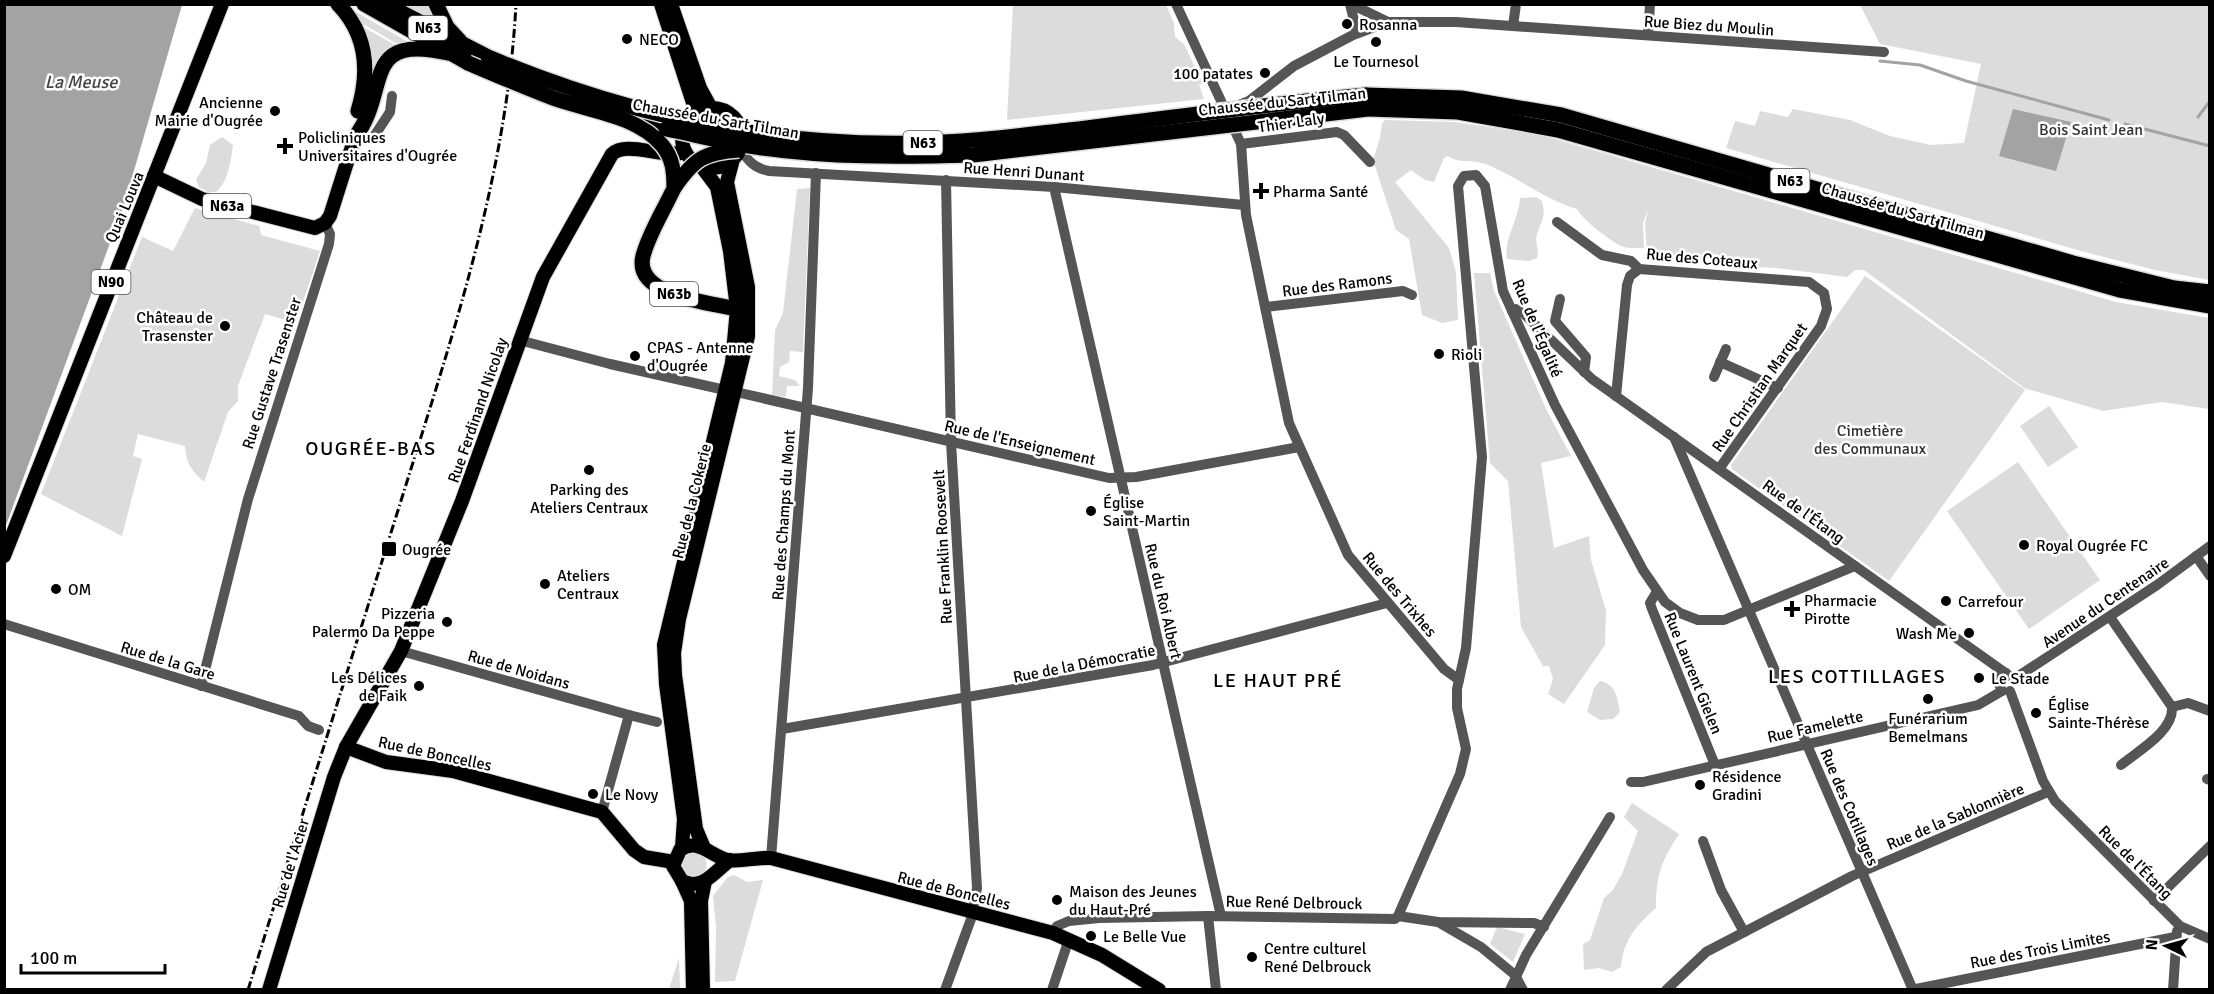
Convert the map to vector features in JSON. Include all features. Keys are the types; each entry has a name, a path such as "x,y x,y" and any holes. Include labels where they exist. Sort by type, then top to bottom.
{"highway":[{"path":"338,4 356,29 366,62 365,86 353,123 355,137"},
{"name":"Chaussée du Sart Tilman","path":"364,4 448,53 469,57 488,57 601,98 697,123 752,133 861,143 971,141 1367,102 1461,98 1561,115 2083,266 2174,288 2210,292"},
{"name":"Chaussée du Sart Tilman","path":"385,4 469,57 555,99 634,123 747,148 864,157 973,154 1367,102 1458,112 1558,129 2109,288 2171,301 2210,306"},
{"path":"436,4 447,27 469,57"},
{"path":"355,137 363,127 380,74 391,57 404,49 416,47 448,53"},
{"path":"634,123 654,137 670,156 674,168 674,188"},
{"path":"674,188 700,158 718,151 747,148"},
{"name":"N63b","path":"674,188 642,258 648,280 656,287 737,309"}],"main road":[{"name":"Quai Louva","path":"4,556 17,518 222,4"},
{"path":"661,4 696,112"},
{"path":"671,4 700,88 711,108"},
{"path":"685,152 682,144 684,128 696,112 711,108 728,112 737,119 747,148 732,163 718,168 702,167"},
{"name":"Rue Gustave Trasenster","path":"325,223 355,137"},
{"name":"Rue Ferdinand Nicolay","path":"346,747 401,651 462,501 543,277 612,154 624,148 672,155 685,152"},
{"name":"Rue de la Cokerie","path":"685,152 711,176 718,189 730,251 737,309 730,391 679,619 674,653 696,829 706,849"},
{"name":"Rue de la Cokerie","path":"682,848 684,826 666,684 664,645 730,391 746,348 750,312 748,287 727,182 732,163"},
{"name":"N63a","path":"154,176 202,199 229,207 315,228 325,223"},
{"name":"Rue de Boncelles","path":"346,747 386,762 453,771 602,812"},
{"name":"Rue de l'Acier","path":"269,990 323,811 346,747"},
{"path":"602,812 634,850 644,856 674,862"},
{"name":"Rue de Boncelles","path":"682,848 691,845 730,860 771,858 1053,933 1102,955 1159,990"},
{"path":"682,848 674,862 675,873 682,881 691,902 693,990"},
{"path":"703,990 701,901 714,862 706,849"},
{"path":"682,881 693,885 709,877 730,860"}],"street":[{"path":"1176,4 1240,144 1244,205"},
{"path":"1350,4 1388,22"},
{"path":"1350,4 1357,33"},
{"path":"1513,26 1516,4"},
{"path":"1648,35 1650,4"},
{"name":"Rue Biez du Moulin","path":"1224,107 1249,101 1294,66 1357,33 1388,22 1456,22 1884,52"},
{"path":"355,137 362,140 373,138 390,112 392,96"},
{"name":"Thier Laly","path":"1240,144 1337,132 1344,135 1370,162"},
{"name":"Rue Henri Dunant","path":"747,148 749,162 758,169 779,172 1054,187 1244,205"},
{"name":"Rue des Champs du Mont","path":"771,858 806,408 816,173"},
{"name":"Rue de l'Égalité","path":"1459,680 1466,648 1482,457 1458,186 1464,176 1476,175 1485,186 1501,284 1512,311 1555,405 1656,593 1673,609 1698,620 1715,621 1748,611 1854,566"},
{"name":"Rue Franklin Roosevelt","path":"945,990 973,912 977,888 951,442 946,180"},
{"name":"Rue du Roi Albert","path":"1054,187 1221,916"},
{"name":"Rue des Trixhes","path":"1244,205 1286,414 1299,447 1348,555 1444,669 1459,680"},
{"name":"Rue des Coteaux","path":"1557,222 1602,255 1631,261 1639,269 1809,282 1821,288"},
{"name":"Rue Gustave Trasenster","path":"201,686 248,499 329,243 330,234 325,223"},
{"path":"1616,396 1627,285 1630,276 1639,269"},
{"name":"Rue Christian Marquet","path":"1719,469 1824,321 1828,303 1821,288"},
{"name":"Rue des Ramons","path":"1264,307 1403,291 1412,295"},
{"path":"1560,299 1555,321 1586,357 1584,372"},
{"name":"Rue de l'Étang","path":"1512,311 1516,309 1523,313 1584,372 1616,396 2010,676"},
{"name":"Rue de l'Enseignement","path":"519,340 577,353 610,364 1121,479 1299,447"},
{"path":"1714,377 1726,349"},
{"path":"1720,362 1778,388"},
{"name":"Rue des Cotillages","path":"1674,437 1913,989"},
{"name":"Avenue du Centenaire","path":"2010,676 2110,617 2210,546"},
{"path":"2196,556 2210,576"},
{"name":"Rue Laurent Gielen","path":"1656,593 1650,603 1652,609 1715,765"},
{"name":"Rue de la Démocratie","path":"782,729 966,700 1162,663 1387,603"},
{"path":"2110,617 2172,707 2169,724 2121,765"},
{"name":"Rue de la Gare","path":"4,624 298,716 308,726 319,730"},
{"name":"Rue de Noidans","path":"401,651 657,722"},
{"path":"2010,676 2014,686 2006,691 1997,680 2010,676"},
{"path":"1397,917 1465,760 1466,749 1457,708 1459,680"},
{"name":"Rue de l'Étang","path":"2006,691 2048,792 2180,926"},
{"name":"Rue Famelette","path":"1631,782 1643,782 1978,705 2006,691"},
{"path":"2172,707 2188,703 2210,711"},
{"path":"602,812 629,715"},
{"name":"Rue de la Sablonnière","path":"1666,990 1706,952 1744,932 1861,872 2048,792"},
{"path":"1509,990 1515,975 1610,817"},
{"path":"1703,841 1720,890 1744,932"},
{"path":"2154,901 2210,846"},
{"path":"1208,916 1216,990"},
{"name":"Rue René Delbrouck","path":"1053,933 1062,924 1086,919 1208,916 1397,917 1438,922"},
{"path":"1438,922 1534,923 1544,927"},
{"path":"1438,922 1444,928 1473,941 1515,975 1522,990"},
{"path":"2173,990 2175,937 2180,926 2210,939"},
{"name":"Rue des Trois Limites","path":"1913,989 2175,937"},
{"path":"1052,990 1069,939"}],"green space":[{"path":"1013,4 1166,5 1174,23 1175,37 1184,44 1203,84 1199,84 1204,99 1007,120"},
{"path":"402,5 429,5 435,22"},
{"name":"Bois Saint Jean","path":"1860,5 2209,5 2209,280 2155,270 2081,251 1726,148 1735,121 1755,126 1760,111 1788,117 1793,109 1850,120 1890,136 1931,145 1964,143 1981,64 1880,44"},
{"path":"351,9 409,44 402,47 365,25 359,26"},
{"path":"365,28 397,46 367,92 361,30"},
{"path":"1385,120 1455,122 1541,135 2116,302 2209,318 2209,409 2162,402 2103,411 2024,388 1864,270 1855,270 1847,277 1776,268 1721,265 1707,259 1689,262 1659,261 1647,255 1645,224 1648,209 1643,223 1644,248 1624,247 1597,229 1577,209 1554,200 1488,165 1453,159 1448,156 1444,158 1434,182 1425,180 1411,170 1395,182 1449,248 1456,272 1458,320 1442,323 1422,315 1409,239 1396,230 1373,160 1382,123"},
{"path":"222,137 233,145 230,164 220,188 216,192 208,192 199,187 196,180 206,163 210,145"},
{"path":"810,188 803,352 790,351 789,362 780,367 779,376 795,380 800,386 787,386 786,397 772,395 775,330 783,313 797,189"},
{"path":"1536,197 1542,201 1544,212 1536,237 1537,258 1529,261 1507,259 1507,244 1520,198"},
{"path":"195,208 259,226 261,235 320,251 296,323 265,314 238,386 238,401 228,412 204,482 190,466 185,446 138,434 133,456 142,459 122,536 41,494 142,237 173,251"},
{"path":"1474,273 1490,273 1494,291 1547,411 1571,456 1541,463 1554,548 1589,536 1591,560 1606,611 1605,645 1564,704 1548,694 1553,679 1549,666 1543,666 1521,627 1508,481 1490,463"},
{"name":"Cimetière des Communaux","path":"1865,276 2025,390 1889,581 1732,469 1731,465"},
{"path":"2049,406 2078,447 2048,467 2020,426"},
{"name":"Royal Ougrée FC","path":"2018,462 2100,580 2029,629 1947,511"},
{"path":"1600,681 1610,685 1617,697 1620,712 1613,719 1600,720 1587,712 1594,688"},
{"path":"1632,803 1679,834 1661,869 1657,886 1656,908 1632,934 1624,949 1621,967 1612,972 1599,968 1584,970 1583,944 1590,940 1604,898 1613,890 1622,874 1638,831 1624,817"},
{"path":"693,851 702,855 706,862 706,870 696,878 684,874 680,867 681,858"},
{"path":"734,875 747,882 763,880 735,981 715,982 716,927 713,896 728,877"},
{"path":"1497,927 1525,934 1513,962 1490,944"},
{"path":"679,958 680,989 669,989"}],"water":[{"name":"La Meuse","path":"5,4 182,5 124,205 5,528"},
{"path":"2013,109 2071,122 2056,171 1999,156"}],"waterway":[{"path":"1880,61 1920,65 1966,81 2109,120"},
{"path":"2198,117 2210,101"},
{"path":"2125,124 2210,146"}],"railway":[{"path":"248,990 438,381 474,257 501,132 511,68 516,4"}],"place":[{"name":"Rosanna","path":"1347,24"},
{"name":"NECO","path":"627,39"},
{"name":"Le Tournesol","path":"1376,42"},
{"name":"100 patates","path":"1265,73"},
{"name":"Ancienne Mairie d'Ougrée","path":"275,111"},
{"name":"Policliniques Universitaires d'Ougrée","path":"285,146"},
{"name":"Pharma Santé","path":"1261,191"},
{"name":"Château de Trasenster","path":"225,326"},
{"name":"Rioli","path":"1439,354"},
{"name":"CPAS - Antenne d'Ougrée","path":"635,356"},
{"name":"Parking des Ateliers Centraux","path":"589,470"},
{"name":"Église Saint-Martin","path":"1091,511"},
{"name":"Royal Ougrée FC","path":"2024,545"},
{"name":"Ougrée","path":"389,549"},
{"name":"Ateliers Centraux","path":"545,584"},
{"name":"OM","path":"56,589"},
{"name":"Carrefour","path":"1946,601"},
{"name":"Pharmacie Pirotte","path":"1792,609"},
{"name":"Pizzeria Palermo Da Peppe","path":"447,622"},
{"name":"Wash Me","path":"1969,633"},
{"name":"Le Stade","path":"1979,678"},
{"name":"Les Délices de Faik","path":"419,686"},
{"name":"Funérarium Bemelmans","path":"1928,699"},
{"name":"Église Sainte-Thérèse","path":"2036,713"},
{"name":"Résidence Gradini","path":"1700,785"},
{"name":"Le Novy","path":"593,794"},
{"name":"Maison des Jeunes du Haut-Pré","path":"1057,900"},
{"name":"Le Belle Vue","path":"1091,936"},
{"name":"Centre culturel René Delbrouck","path":"1252,957"}],"district":[{"name":"OUGRÉE-BAS","path":"371,448"},
{"name":"LES COTTILLAGES","path":"1857,676"},
{"name":"LE HAUT PRÉ","path":"1278,680"}]}
